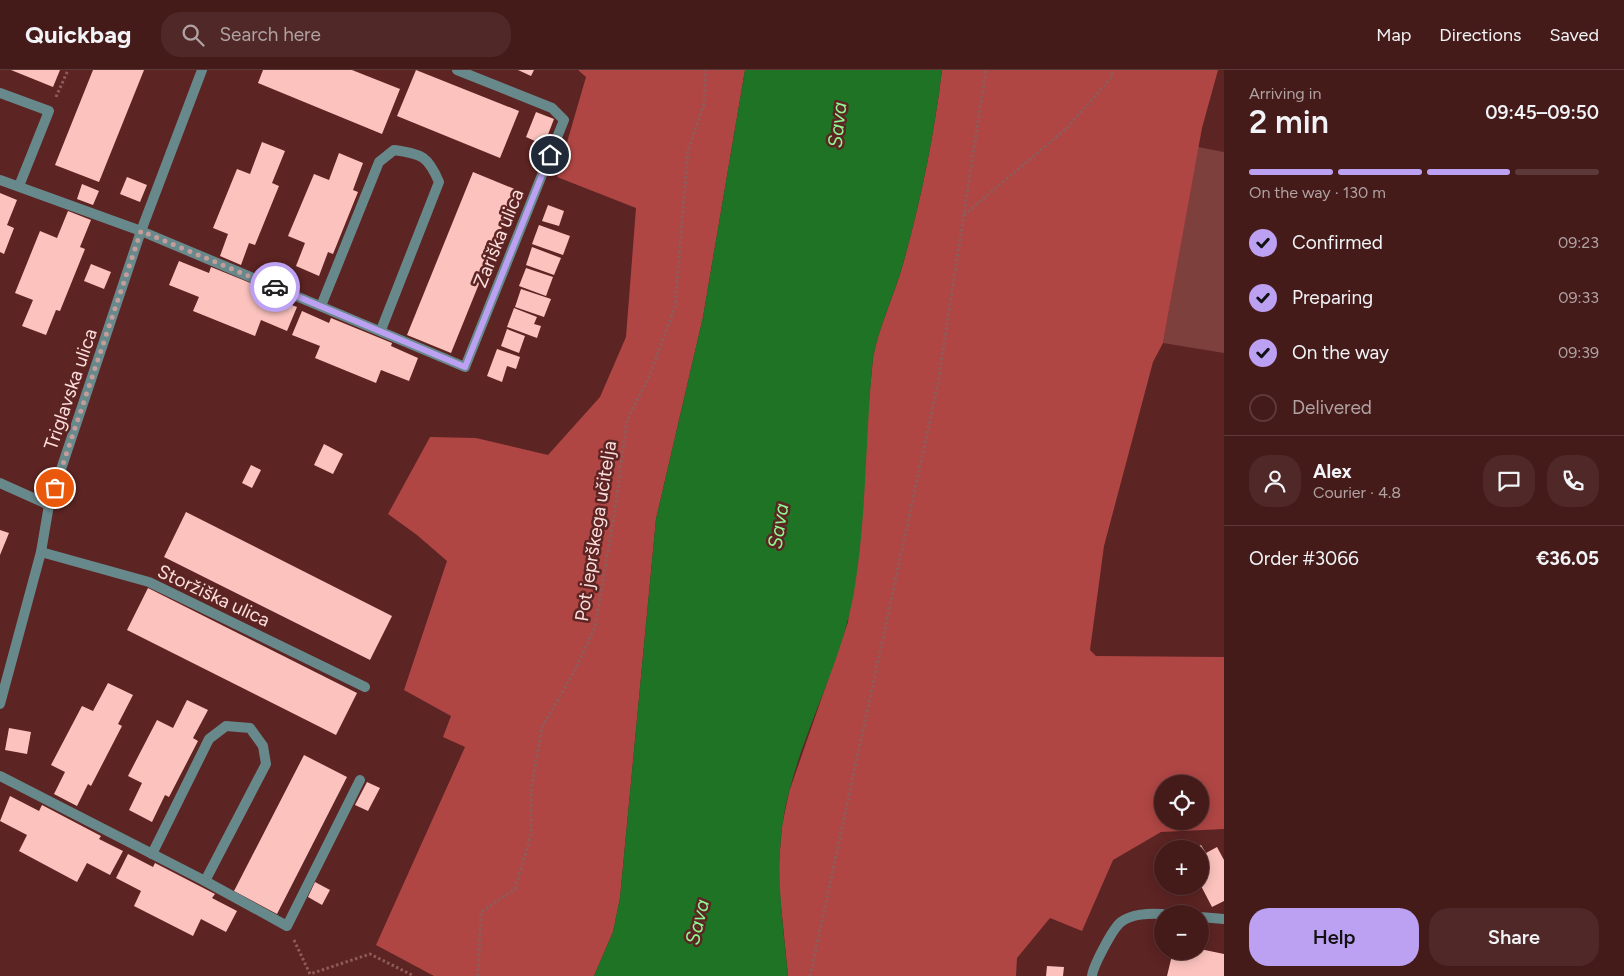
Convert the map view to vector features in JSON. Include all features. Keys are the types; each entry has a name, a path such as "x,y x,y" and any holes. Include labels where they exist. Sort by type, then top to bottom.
{"street":[{"name":"Triglavska ulica","path":"0,704 40,552 49,505 141,231 202,70"},
{"name":"Zariška ulica","path":"141,231 382,330 465,367 564,120 552,108 457,70"},
{"path":"0,93 49,111 19,186"},
{"path":"321,306 379,162 394,150 415,154 432,164 439,182 382,330"},
{"path":"0,180 141,231"},
{"path":"0,483 49,505"},
{"name":"Storžiška ulica","path":"40,552 149,582 365,687"},
{"path":"152,854 209,740 226,726 250,728 263,746 266,764 205,881"},
{"path":"0,776 205,881 286,926 360,780"},
{"path":"1092,976 1093,966 1121,922 1148,913 1154,913"},
{"path":"1209,918 1224,919"}],"path":[{"path":"49,111 68,70"},
{"name":"Pot jeprškega učitelja","path":"478,976 481,912 515,889 531,835 531,791 542,727 574,672 595,627 614,516 627,420 649,377 675,307 688,150 704,104 706,70"},
{"path":"810,976 938,384 986,70"},
{"path":"964,215 1068,127 1111,78 1113,70"},
{"path":"286,926 310,974 370,954 414,976"}],"shaded area":[{"path":"578,70 745,70 703,317 656,519 620,898 613,932 594,976 434,976 376,945 465,747 443,737 451,716 404,690 447,561 417,535 388,514 430,437 476,438 548,455 600,397 626,337 636,208 557,177 586,77"},
{"path":"942,70 1218,70 1202,128 1163,343 1153,362 1104,546 1090,650 1096,656 1224,657 1224,829 1209,830 1209,775 1154,775 1154,830 1203,830 1161,832 1113,860 1082,931 1050,918 1017,958 1016,976 788,976 778,875 782,826 789,792 848,622 873,358 879,334 903,264 916,216 931,144"},
{"path":"1198,147 1224,152 1224,353 1163,343"}],"water":[{"name":"Sava","path":"745,70 942,70 931,144 916,216 873,358 864,505 854,592 833,668 796,767 784,816 781,839 780,884 788,976 594,976 613,932 620,898 656,519 703,317"}],"building":[{"path":"11,70 60,70 53,87"},
{"path":"93,70 144,70 99,182 55,165"},
{"path":"263,70 352,70 400,89 382,134 258,83"},
{"path":"416,70 519,111 500,158 397,116"},
{"path":"518,70 534,70 531,76"},
{"path":"536,112 554,119 544,145 526,137"},
{"path":"262,142 285,151 272,183 279,186 255,245 249,243 241,265 220,256 228,234 213,228 237,169 250,174"},
{"path":"339,153 363,163 353,190 358,192 333,254 328,252 319,276 296,266 305,243 288,236 314,174 329,180"},
{"path":"473,172 517,190 451,353 407,335"},
{"path":"127,177 147,185 140,202 120,194"},
{"path":"82,184 99,191 93,205 77,199"},
{"path":"0,193 17,200 7,225 14,228 4,254 0,252"},
{"path":"548,205 564,211 559,226 542,221"},
{"path":"68,211 91,220 80,247 85,249 60,311 56,310 46,335 22,326 33,300 15,293 40,231 57,238"},
{"path":"539,225 570,236 563,255 532,244"},
{"path":"532,247 561,258 554,275 526,265"},
{"path":"179,261 209,273 211,267 273,292 271,297 297,307 287,331 261,320 255,336 193,311 199,297 169,285"},
{"path":"91,264 111,272 104,289 84,281"},
{"path":"526,268 553,277 546,296 519,286"},
{"path":"521,289 551,299 544,317 515,307"},
{"path":"514,308 537,317 534,324 541,326 537,338 507,327"},
{"path":"302,311 329,323 331,318 392,343 391,346 418,358 409,381 381,370 376,383 315,358 320,346 292,335"},
{"path":"507,329 525,336 519,353 501,346"},
{"path":"497,349 520,357 516,369 507,366 502,382 487,376"},
{"path":"324,444 343,454 333,474 314,465"},
{"path":"251,465 261,470 252,488 242,483"},
{"path":"186,512 392,616 370,660 164,557"},
{"path":"0,530 9,533 0,555"},
{"path":"148,588 357,693 336,735 127,630"},
{"path":"108,683 133,695 118,724 122,726 91,786 88,784 77,806 54,794 65,772 51,765 82,706 93,711"},
{"path":"187,700 208,710 193,738 198,741 169,797 165,795 152,822 129,810 142,783 128,776 157,720 173,728"},
{"path":"9,728 31,732 27,754 5,750"},
{"path":"304,755 347,777 277,914 234,891"},
{"path":"367,782 380,788 368,811 355,805"},
{"path":"10,796 39,811 42,805 101,836 99,839 123,851 110,875 87,863 77,882 19,851 27,835 0,821"},
{"path":"1217,847 1224,860 1224,901 1212,907 1206,895 1209,895 1209,851"},
{"path":"128,854 153,867 155,863 215,894 212,898 237,911 226,932 201,919 193,936 134,906 141,891 116,878"},
{"path":"315,882 330,890 322,905 308,897"},
{"path":"1209,951 1224,954 1224,976 1167,976 1171,960 1209,960"},
{"path":"1047,966 1064,967 1063,976 1046,976"}],"way so far":[{"path":"55,488 96,371 141,231 275,287"}],"route":[{"path":"275,287 382,330 465,367 550,155"}]}
